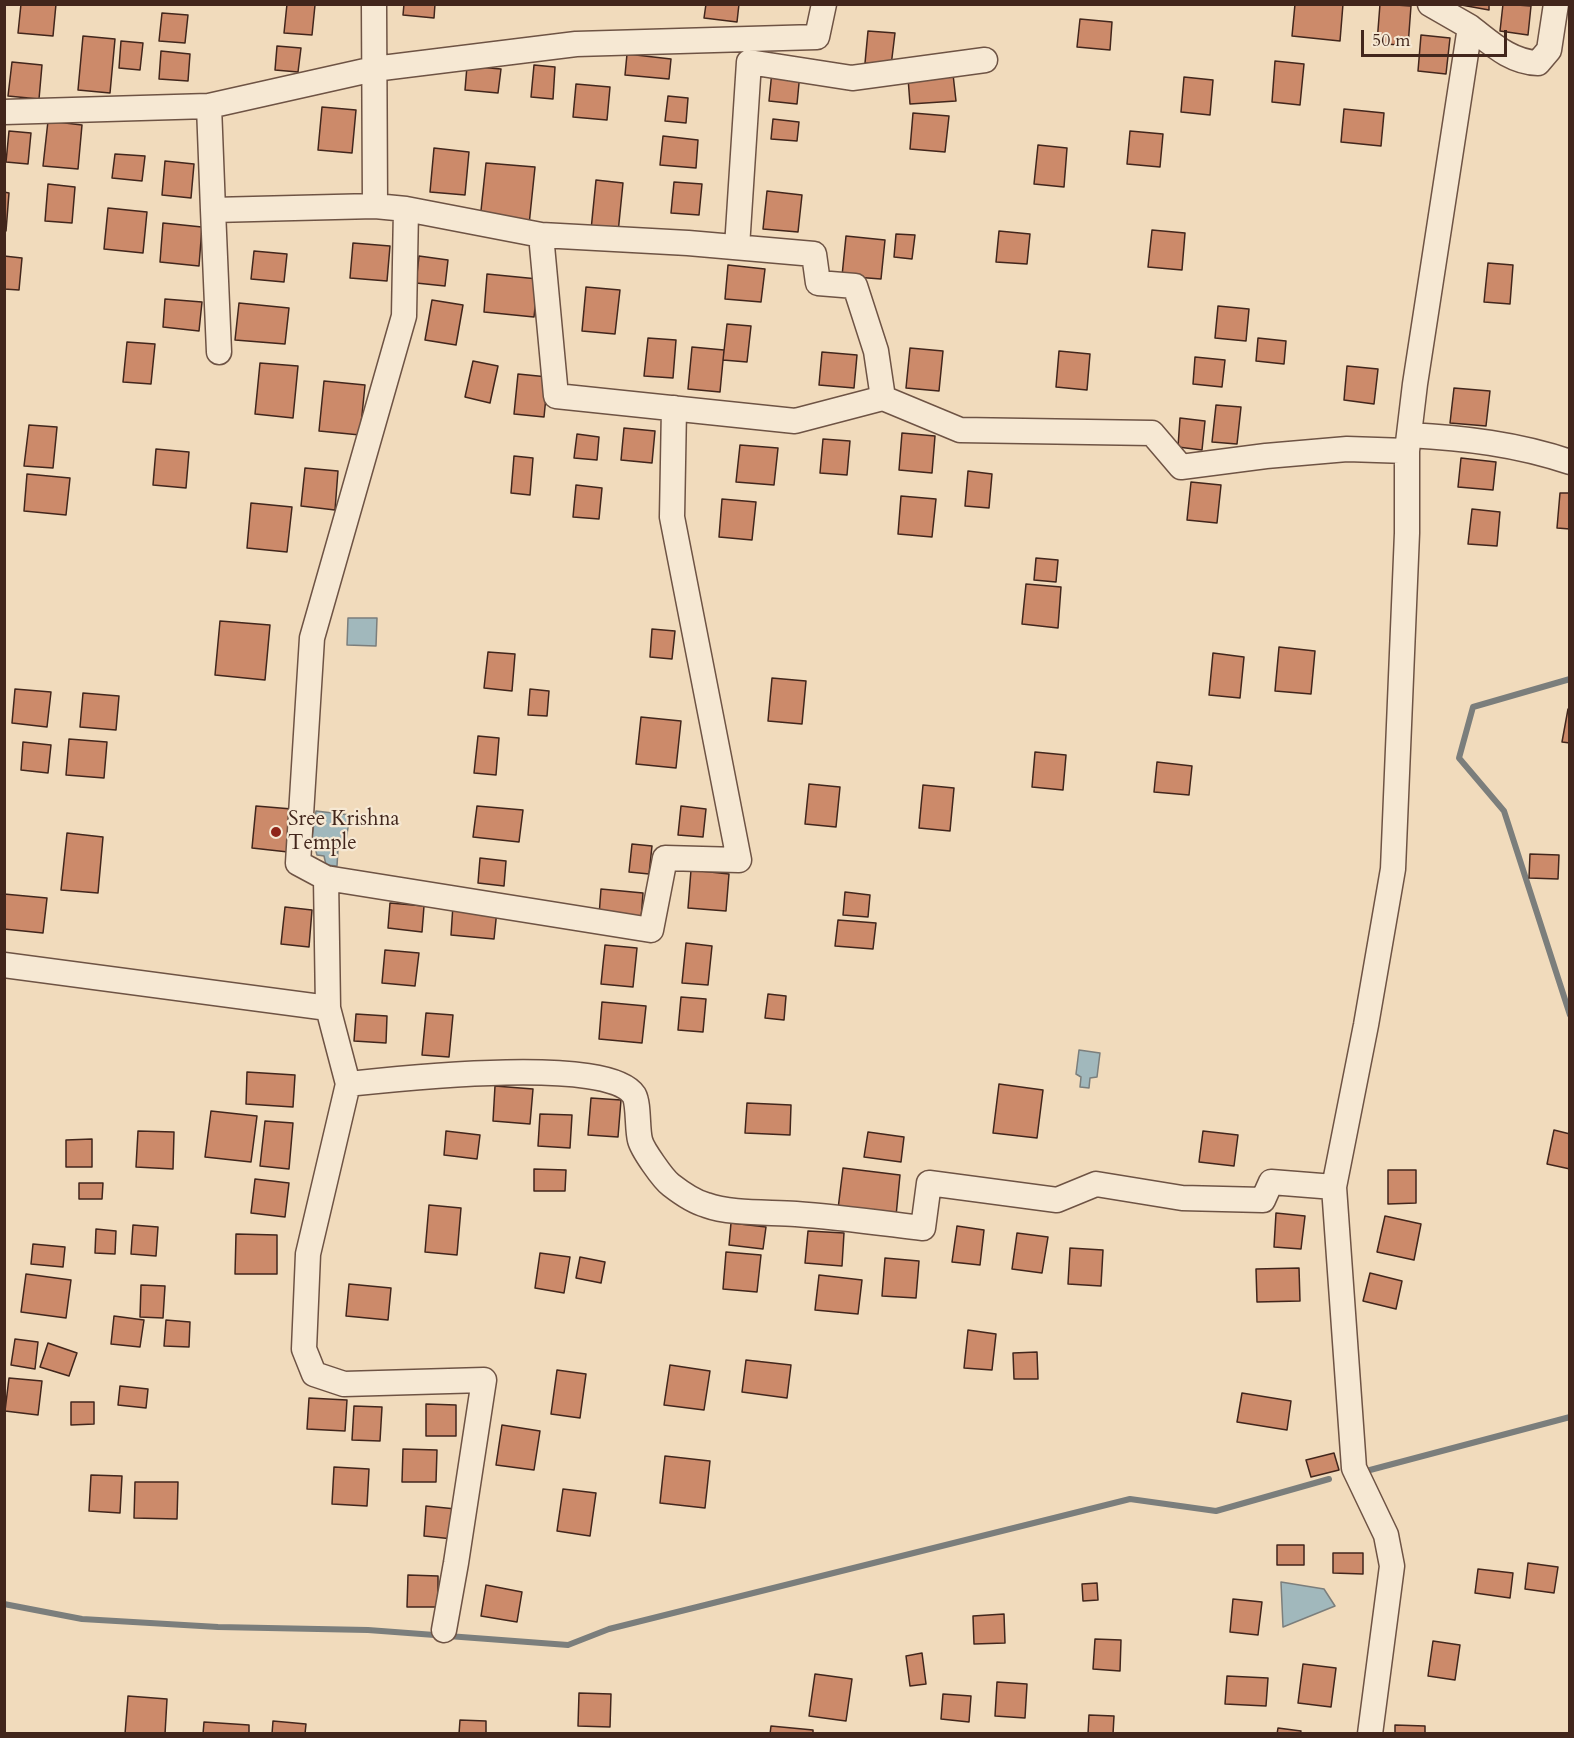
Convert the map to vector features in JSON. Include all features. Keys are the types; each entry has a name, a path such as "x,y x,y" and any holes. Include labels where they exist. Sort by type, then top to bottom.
{"street":[{"path":"374,4 375,206"},
{"path":"4,112 208,106 375,69 576,44 817,37 824,4"},
{"path":"1430,4 1470,27 1509,57 1526,63 1538,63 1549,50 1556,4"},
{"path":"1370,1734 1392,1566 1386,1535 1354,1468 1334,1187 1366,1025 1393,869 1407,533 1408,443 1470,27"},
{"path":"737,247 749,62 852,78 985,60"},
{"path":"208,106 219,352"},
{"path":"213,210 375,206 406,209 541,235 814,254 819,283 855,286 876,351 883,398"},
{"path":"406,209 404,316 312,638 298,863 327,878 651,930 665,858 739,860 672,517 674,408"},
{"path":"541,235 556,396 795,421 883,398 960,430 1152,433 1182,467 1266,456 1464,438 1533,450 1569,462"},
{"path":"327,878 328,1008 348,1084 308,1254 304,1349 314,1374 344,1384 484,1380 444,1630"},
{"path":"4,965 328,1008"},
{"path":"348,1084 440,1074 553,1073 611,1081 634,1096 641,1144 669,1184 705,1205 722,1209 799,1214 923,1228 929,1183 1057,1200 1096,1184 1182,1198 1263,1200 1271,1182 1334,1187"}],"water":[{"path":"348,618 377,618 376,646 347,645"},
{"path":"316,811 350,815 345,847 338,849 337,866 326,865 324,856 317,855 312,837"},
{"path":"1079,1050 1100,1053 1097,1077 1090,1078 1089,1088 1080,1087 1081,1077 1076,1074"},
{"path":"1281,1582 1324,1589 1335,1606 1283,1627"}],"building":[{"path":"21,4 56,4 53,36 18,33"},
{"path":"287,4 315,5 312,35 284,33"},
{"path":"404,4 435,4 434,18 403,15"},
{"path":"706,4 739,4 737,22 704,18"},
{"path":"1295,4 1343,4 1340,41 1292,36"},
{"path":"1380,4 1411,6 1408,46 1377,43"},
{"path":"1456,4 1489,4 1489,10"},
{"path":"1503,4 1531,6 1528,35 1500,31"},
{"path":"162,13 188,15 185,43 159,41"},
{"path":"1080,19 1112,22 1110,50 1077,47"},
{"path":"868,31 895,33 891,66 865,63"},
{"path":"1421,35 1450,38 1446,74 1418,71"},
{"path":"83,36 115,39 110,93 78,90"},
{"path":"121,41 143,43 140,70 119,68"},
{"path":"277,46 301,48 298,72 275,70"},
{"path":"161,51 190,54 188,81 159,79"},
{"path":"627,54 671,59 669,79 625,75"},
{"path":"1275,61 1304,64 1300,105 1272,102"},
{"path":"12,62 42,65 39,99 8,96"},
{"path":"534,65 555,67 553,99 531,97"},
{"path":"467,66 501,69 498,93 465,90"},
{"path":"772,71 800,73 797,104 769,101"},
{"path":"953,74 956,101 910,104 908,78"},
{"path":"1184,77 1213,80 1210,115 1181,112"},
{"path":"576,84 610,87 607,120 573,117"},
{"path":"668,96 688,98 686,123 665,121"},
{"path":"322,107 356,110 352,153 318,150"},
{"path":"1344,109 1384,113 1381,146 1341,142"},
{"path":"913,113 949,116 945,152 910,149"},
{"path":"773,119 799,122 797,141 771,139"},
{"path":"48,121 82,125 78,169 43,166"},
{"path":"9,131 31,133 28,164 6,162"},
{"path":"1130,131 1163,134 1160,167 1127,164"},
{"path":"663,136 698,140 696,168 660,165"},
{"path":"1038,145 1067,148 1064,187 1034,184"},
{"path":"434,148 469,152 465,195 430,192"},
{"path":"115,154 145,156 142,181 112,178"},
{"path":"165,161 194,164 191,198 162,195"},
{"path":"486,163 535,167 529,225 480,220"},
{"path":"596,180 623,183 618,233 591,230"},
{"path":"674,182 702,184 699,215 671,213"},
{"path":"48,184 75,187 72,223 45,221"},
{"path":"767,191 802,195 798,232 763,229"},
{"path":"4,192 9,193 6,231 4,231"},
{"path":"108,208 147,212 143,253 104,249"},
{"path":"163,223 202,227 199,266 160,262"},
{"path":"1152,230 1185,233 1182,270 1148,267"},
{"path":"999,231 1030,234 1027,264 996,262"},
{"path":"896,234 915,235 912,259 894,257"},
{"path":"846,236 885,240 881,279 842,276"},
{"path":"353,243 390,246 387,281 350,278"},
{"path":"254,251 287,254 284,282 251,279"},
{"path":"4,256 22,258 19,290 4,289"},
{"path":"419,256 448,260 445,286 416,283"},
{"path":"1488,263 1513,265 1510,304 1484,302"},
{"path":"728,265 765,269 761,302 725,299"},
{"path":"487,274 538,279 534,317 484,312"},
{"path":"586,287 620,290 615,334 582,331"},
{"path":"165,299 202,302 199,331 163,327"},
{"path":"432,300 463,305 456,345 425,340"},
{"path":"239,303 289,308 285,344 235,340"},
{"path":"1218,306 1249,309 1246,341 1215,338"},
{"path":"727,324 751,326 747,362 723,360"},
{"path":"648,338 676,340 673,378 644,376"},
{"path":"1258,338 1286,341 1284,364 1256,361"},
{"path":"127,342 155,344 151,384 123,382"},
{"path":"692,347 724,350 720,392 688,389"},
{"path":"910,348 943,351 939,391 906,388"},
{"path":"1059,351 1090,354 1087,390 1056,387"},
{"path":"822,352 857,355 854,388 819,385"},
{"path":"1195,357 1225,360 1222,387 1193,384"},
{"path":"473,361 498,366 490,403 465,397"},
{"path":"260,363 298,366 293,418 255,414"},
{"path":"1347,366 1378,369 1374,404 1344,400"},
{"path":"518,374 548,377 544,417 514,414"},
{"path":"324,381 365,385 360,435 319,431"},
{"path":"1454,388 1490,391 1486,426 1450,423"},
{"path":"1216,405 1241,407 1237,444 1212,442"},
{"path":"1180,418 1205,421 1202,450 1178,447"},
{"path":"29,425 57,427 53,468 24,466"},
{"path":"624,428 655,431 652,463 621,460"},
{"path":"902,433 935,436 932,473 899,470"},
{"path":"577,434 599,437 597,460 574,458"},
{"path":"823,439 850,441 847,475 820,473"},
{"path":"740,445 778,448 774,485 736,482"},
{"path":"156,449 189,452 186,488 153,485"},
{"path":"514,456 533,458 530,495 511,493"},
{"path":"1461,458 1496,462 1493,490 1458,487"},
{"path":"305,468 338,471 335,510 301,506"},
{"path":"968,471 992,474 989,508 965,506"},
{"path":"27,474 70,478 66,515 24,511"},
{"path":"1191,482 1221,485 1217,523 1187,520"},
{"path":"576,485 602,488 599,519 573,517"},
{"path":"1560,493 1570,493 1570,529 1557,528"},
{"path":"901,496 936,499 932,537 898,534"},
{"path":"722,499 756,502 752,540 719,537"},
{"path":"251,503 292,507 287,552 247,548"},
{"path":"1472,509 1500,512 1497,546 1468,544"},
{"path":"1036,558 1058,560 1056,582 1034,580"},
{"path":"1026,584 1061,587 1058,628 1022,624"},
{"path":"220,621 270,625 265,680 215,675"},
{"path":"652,629 675,631 672,659 650,657"},
{"path":"1279,647 1315,651 1311,694 1275,691"},
{"path":"488,652 515,654 512,691 484,688"},
{"path":"1213,653 1244,657 1240,698 1209,695"},
{"path":"772,678 806,681 802,724 768,721"},
{"path":"15,689 51,692 47,727 12,723"},
{"path":"530,689 549,691 547,716 528,715"},
{"path":"83,693 119,696 116,730 80,727"},
{"path":"1568,709 1570,709 1570,743 1562,742"},
{"path":"641,717 681,721 676,768 636,764"},
{"path":"478,736 499,738 496,775 474,773"},
{"path":"69,739 107,742 104,778 66,775"},
{"path":"23,742 51,745 48,773 21,770"},
{"path":"1035,752 1066,755 1063,790 1032,787"},
{"path":"1157,762 1192,766 1189,795 1154,792"},
{"path":"809,784 840,787 836,827 805,824"},
{"path":"923,785 954,788 950,831 919,828"},
{"path":"256,806 292,809 288,852 252,848"},
{"path":"477,806 523,810 519,842 473,837"},
{"path":"681,806 706,809 703,837 678,835"},
{"path":"67,833 103,837 98,893 61,890"},
{"path":"632,844 652,846 649,874 629,872"},
{"path":"1530,854 1559,855 1558,879 1529,878"},
{"path":"480,858 506,861 504,886 478,883"},
{"path":"691,870 729,874 726,911 688,908"},
{"path":"601,889 643,893 641,920 599,916"},
{"path":"845,892 870,895 868,917 843,915"},
{"path":"4,894 47,898 43,933 4,929"},
{"path":"390,903 424,906 422,932 388,928"},
{"path":"453,905 497,910 494,939 451,935"},
{"path":"285,907 312,910 309,947 281,944"},
{"path":"838,920 876,923 873,949 835,946"},
{"path":"686,943 712,946 708,985 682,983"},
{"path":"605,945 637,948 633,987 601,984"},
{"path":"385,950 419,953 415,986 382,983"},
{"path":"768,994 786,996 784,1020 765,1018"},
{"path":"681,997 706,999 703,1032 678,1030"},
{"path":"602,1002 646,1006 642,1043 599,1039"},
{"path":"426,1013 453,1015 449,1057 422,1055"},
{"path":"356,1014 387,1016 386,1043 354,1041"},
{"path":"247,1072 295,1075 293,1107 246,1104"},
{"path":"999,1084 1043,1090 1037,1138 993,1133"},
{"path":"495,1086 533,1089 530,1124 493,1121"},
{"path":"591,1098 621,1100 618,1137 588,1135"},
{"path":"747,1103 791,1105 790,1135 745,1133"},
{"path":"211,1111 257,1116 251,1162 205,1157"},
{"path":"540,1114 572,1115 570,1148 538,1146"},
{"path":"265,1121 293,1123 289,1169 260,1166"},
{"path":"1554,1130 1570,1134 1570,1169 1547,1164"},
{"path":"138,1131 174,1132 173,1169 136,1167"},
{"path":"446,1131 480,1135 477,1159 444,1155"},
{"path":"1203,1131 1238,1135 1234,1166 1199,1162"},
{"path":"868,1132 904,1137 901,1162 864,1157"},
{"path":"92,1139 92,1167 66,1167 66,1140"},
{"path":"843,1168 900,1175 896,1216 838,1209"},
{"path":"534,1169 566,1170 565,1191 534,1191"},
{"path":"1388,1170 1416,1170 1416,1203 1388,1204"},
{"path":"255,1179 289,1183 285,1217 251,1213"},
{"path":"79,1183 103,1183 102,1199 79,1199"},
{"path":"429,1205 461,1208 457,1255 425,1252"},
{"path":"1276,1213 1305,1216 1301,1249 1274,1247"},
{"path":"1385,1216 1421,1224 1414,1260 1377,1252"},
{"path":"731,1223 766,1227 763,1249 729,1245"},
{"path":"133,1225 158,1227 156,1256 131,1254"},
{"path":"957,1226 984,1230 980,1265 952,1262"},
{"path":"96,1229 116,1231 115,1254 95,1253"},
{"path":"808,1231 844,1233 842,1266 805,1263"},
{"path":"1017,1233 1048,1237 1042,1273 1012,1269"},
{"path":"236,1234 277,1235 277,1274 235,1274"},
{"path":"33,1244 65,1247 63,1267 31,1264"},
{"path":"1070,1248 1103,1250 1101,1286 1068,1284"},
{"path":"726,1252 761,1255 757,1292 723,1289"},
{"path":"540,1253 570,1257 564,1293 535,1288"},
{"path":"580,1257 605,1262 601,1283 576,1278"},
{"path":"885,1258 919,1261 916,1298 882,1296"},
{"path":"1299,1268 1300,1301 1257,1302 1256,1269"},
{"path":"1370,1273 1402,1281 1396,1309 1363,1301"},
{"path":"26,1274 71,1280 66,1318 21,1312"},
{"path":"819,1275 862,1280 858,1314 815,1310"},
{"path":"349,1284 391,1288 388,1320 346,1316"},
{"path":"141,1285 165,1286 163,1318 140,1317"},
{"path":"114,1316 144,1320 140,1347 111,1344"},
{"path":"166,1320 190,1322 189,1347 164,1346"},
{"path":"968,1330 996,1334 992,1370 964,1368"},
{"path":"15,1339 38,1342 35,1369 11,1365"},
{"path":"48,1343 77,1353 69,1376 40,1367"},
{"path":"1037,1352 1038,1379 1014,1379 1013,1353"},
{"path":"746,1360 791,1365 787,1398 742,1392"},
{"path":"670,1365 710,1371 704,1410 664,1405"},
{"path":"557,1370 586,1374 580,1418 551,1414"},
{"path":"9,1378 42,1381 38,1415 5,1411"},
{"path":"120,1386 148,1389 146,1408 118,1405"},
{"path":"1242,1393 1291,1401 1287,1430 1237,1422"},
{"path":"309,1398 347,1400 345,1431 307,1429"},
{"path":"71,1402 94,1402 94,1424 71,1425"},
{"path":"426,1404 456,1405 456,1436 426,1436"},
{"path":"354,1406 382,1407 380,1441 352,1440"},
{"path":"502,1425 540,1431 534,1470 496,1465"},
{"path":"403,1449 437,1450 436,1482 402,1482"},
{"path":"1334,1453 1339,1470 1311,1477 1306,1460"},
{"path":"665,1456 710,1461 705,1508 660,1503"},
{"path":"334,1467 369,1469 367,1506 332,1504"},
{"path":"91,1475 122,1476 120,1513 89,1511"},
{"path":"135,1482 178,1482 177,1519 134,1518"},
{"path":"563,1489 596,1493 590,1536 557,1531"},
{"path":"426,1506 456,1509 453,1539 424,1536"},
{"path":"1277,1545 1304,1545 1304,1565 1277,1565"},
{"path":"1333,1553 1363,1553 1363,1574 1333,1573"},
{"path":"1528,1563 1558,1567 1554,1593 1525,1589"},
{"path":"1478,1569 1513,1573 1510,1598 1475,1593"},
{"path":"408,1575 438,1576 438,1607 407,1607"},
{"path":"1097,1583 1098,1600 1083,1601 1082,1584"},
{"path":"486,1585 522,1592 517,1622 481,1616"},
{"path":"1233,1599 1262,1602 1258,1635 1230,1632"},
{"path":"1004,1614 1005,1643 974,1644 973,1616"},
{"path":"1095,1639 1121,1640 1120,1671 1093,1669"},
{"path":"1433,1641 1460,1645 1455,1680 1428,1676"},
{"path":"922,1653 926,1684 910,1686 906,1656"},
{"path":"1303,1664 1336,1668 1331,1707 1298,1703"},
{"path":"815,1674 852,1679 846,1721 809,1716"},
{"path":"1227,1676 1268,1678 1266,1706 1225,1704"},
{"path":"997,1682 1027,1684 1025,1718 995,1716"},
{"path":"579,1693 611,1694 610,1727 578,1726"},
{"path":"943,1694 971,1696 969,1722 941,1719"},
{"path":"128,1696 167,1699 165,1734 125,1734"},
{"path":"1089,1715 1114,1716 1113,1734 1088,1734"},
{"path":"460,1720 486,1721 486,1734 459,1734"},
{"path":"273,1721 306,1724 305,1734 272,1734"},
{"path":"204,1722 249,1725 249,1734 203,1734"},
{"path":"1395,1725 1425,1726 1425,1734 1395,1734"},
{"path":"771,1726 813,1730 813,1734 770,1734"},
{"path":"1278,1728 1301,1731 1300,1734 1277,1734"}],"waterway":[{"path":"1570,679 1473,707 1459,758 1504,811 1570,1015"},
{"path":"1370,1470 1570,1417"},
{"path":"4,1604 82,1619 218,1627 368,1630 568,1645 609,1629 1130,1499 1216,1511 1329,1479"}],"place":[{"name":"Sree Krishna Temple","path":"276,832"}]}
